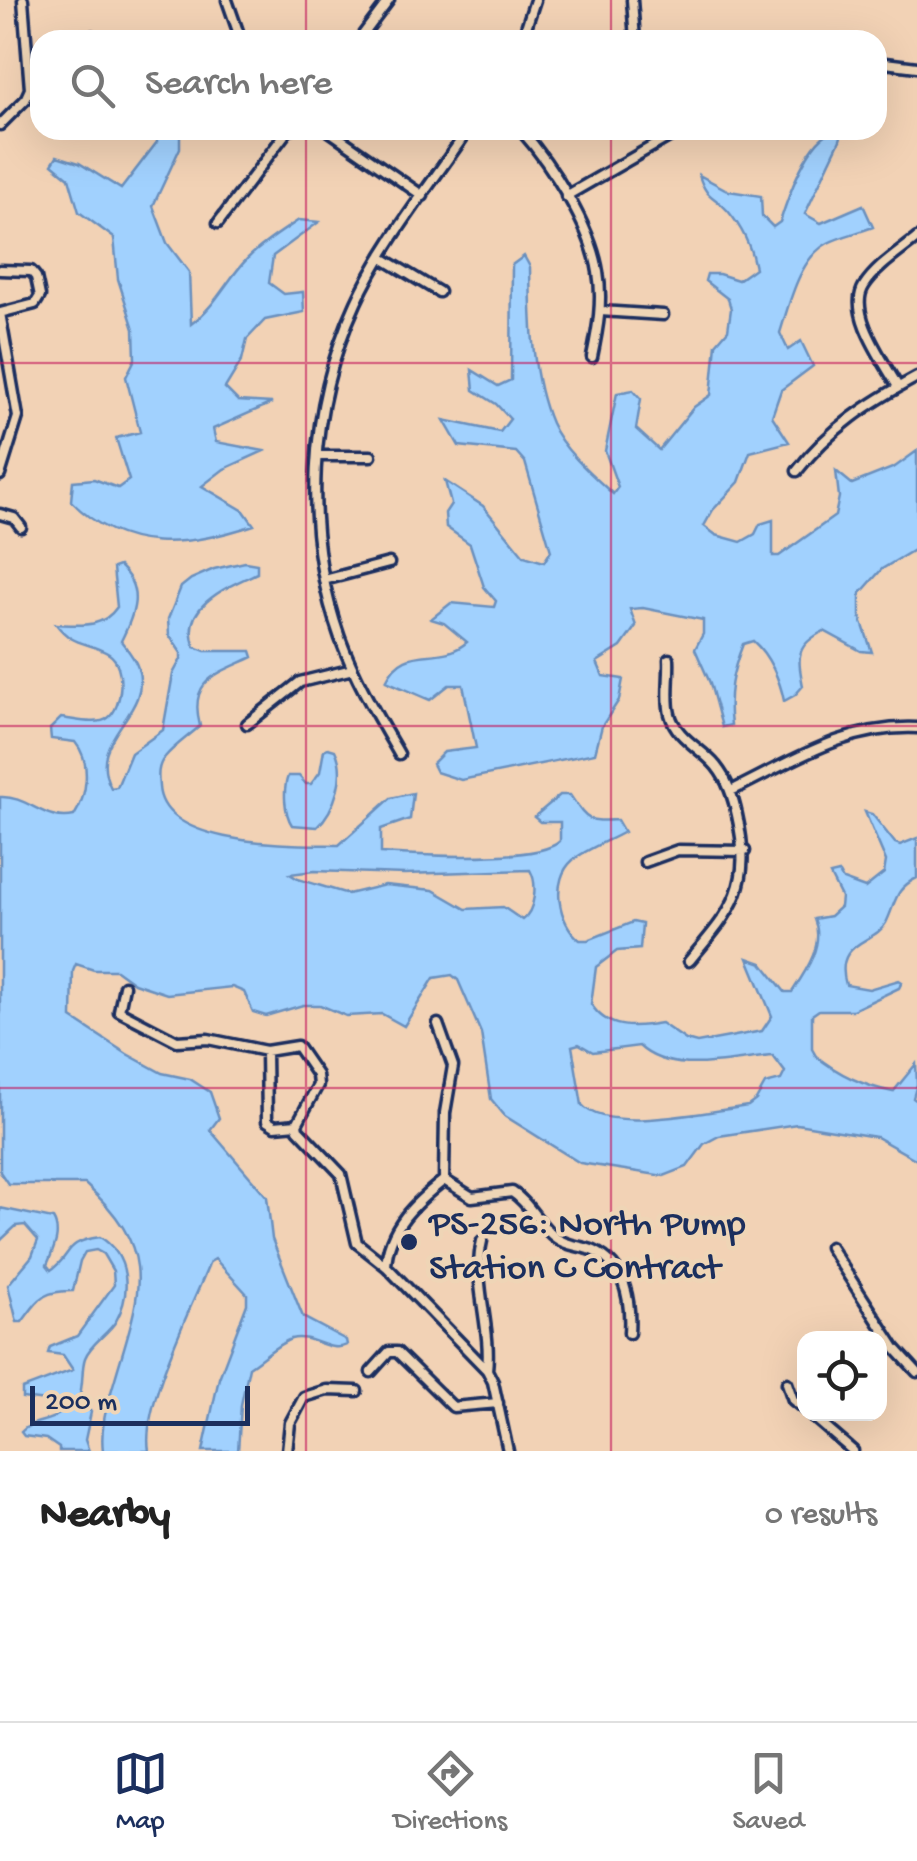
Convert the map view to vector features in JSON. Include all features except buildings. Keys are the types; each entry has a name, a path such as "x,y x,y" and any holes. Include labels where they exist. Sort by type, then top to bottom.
{"street":[{"path":"0,125 29,94 23,0"},
{"path":"227,0 238,30"},
{"path":"366,30 389,0"},
{"path":"525,30 535,0"},
{"path":"632,0 634,30"},
{"path":"887,64 917,68"},
{"path":"218,223 280,140"},
{"path":"343,140 424,196"},
{"path":"399,754 353,669 324,580 315,515 320,420 356,302 461,140"},
{"path":"529,140 566,196 595,256 600,310 592,356"},
{"path":"566,196 662,140"},
{"path":"898,387 867,332 859,300 869,280 917,238"},
{"path":"382,258 439,292"},
{"path":"0,270 31,271 36,276 40,296 35,304 0,312 18,417 0,475"},
{"path":"600,310 662,316"},
{"path":"797,471 832,432 866,406 917,377"},
{"path":"317,456 371,456"},
{"path":"0,514 14,518 21,526"},
{"path":"324,580 389,563"},
{"path":"670,659 670,714 681,735 716,766 731,791 745,850 741,882 727,916 688,962"},
{"path":"247,724 300,682 353,669"},
{"path":"731,791 841,738 886,727 917,728"},
{"path":"645,862 678,850 745,850"},
{"path":"124,986 119,1011 170,1038 208,1038 266,1051 297,1046 316,1075 317,1091 298,1128 341,1174 357,1243 386,1266 487,1370"},
{"path":"438,1024 453,1066 445,1114 444,1180"},
{"path":"266,1051 266,1121 274,1126 298,1124"},
{"path":"386,1266 388,1245 397,1227 423,1195 444,1180"},
{"path":"444,1180 472,1197 512,1192 553,1236 571,1246 597,1252 616,1270 626,1289 631,1307 629,1334"},
{"path":"482,1241 479,1267 487,1370 508,1451"},
{"path":"830,1246 895,1348 917,1372"},
{"path":"371,1372 390,1352 397,1352 453,1407 498,1403"},
{"path":"786,1383 797,1403"},
{"path":"287,1451 292,1416 308,1394 357,1391"},
{"path":"818,1421 853,1451"}],"water":[{"path":"180,140 180,148 153,206 167,243 189,272 191,324 260,247 299,220 319,222 273,256 269,283 284,294 303,292 304,312 265,320 247,339 242,360 225,388 238,401 272,403 213,429 216,442 264,451 224,469 202,486 244,511 254,525 205,538 157,542 112,531 71,501 73,481 94,479 118,488 129,480 116,438 140,432 126,377 135,359 134,329 118,279 114,238 79,212 69,178 52,164 57,156 79,163 121,189 157,142"},
{"path":"840,140 805,214 821,223 863,205 873,227 828,243 802,271 780,333 788,350 801,341 813,366 781,390 772,416 789,442 750,452 739,482 704,526 716,535 741,542 755,534 760,524 773,520 773,556 779,556 835,516 839,497 836,471 852,484 895,467 917,451 917,548 882,569 860,594 860,616 872,652 861,651 824,631 803,647 803,686 784,701 777,676 764,653 753,641 743,644 731,683 731,725 722,727 710,683 695,649 703,634 703,620 630,609 636,626 621,647 597,662 603,676 623,679 619,700 602,726 595,753 461,780 436,772 432,764 444,752 476,748 463,685 449,685 430,700 386,681 403,661 445,653 467,642 444,623 431,619 451,603 494,607 496,601 484,587 470,544 446,527 445,513 451,504 445,481 483,506 524,556 544,562 551,551 525,462 516,452 459,446 444,420 500,432 510,419 474,390 472,370 498,386 511,380 512,265 524,256 530,267 536,366 551,423 570,452 613,494 618,487 605,451 617,393 633,390 641,399 636,429 659,450 694,407 711,395 716,344 728,330 731,309 728,299 705,281 707,274 738,280 755,268 742,231 708,193 699,175 729,191 761,196 762,216 773,227 780,222 794,183 817,143"},
{"path":"245,562 257,564 257,573 221,591 200,609 192,633 195,647 205,651 251,651 253,657 217,674 202,688 197,710 200,726 162,760 159,768 159,787 166,807 183,822 206,832 264,842 339,845 391,798 413,793 410,819 381,829 381,853 475,856 528,852 560,841 560,822 540,822 534,817 560,795 570,795 588,818 617,820 624,832 579,856 566,868 559,890 566,923 580,940 633,922 642,924 640,949 617,951 596,967 591,1004 613,1023 661,1023 697,1043 762,1031 772,1016 748,958 762,963 785,992 792,992 816,948 814,919 830,916 840,907 841,897 830,875 839,873 843,880 865,888 884,873 886,861 865,812 872,814 895,843 900,845 917,838 917,878 900,892 881,930 857,945 845,959 846,985 869,989 902,982 899,988 853,1010 819,1010 812,1015 812,1049 842,1074 893,1092 916,1064 913,1098 917,1101 917,1160 876,1137 797,1124 719,1136 704,1144 687,1167 664,1176 580,1163 505,1116 491,1099 481,1033 458,980 452,975 434,978 404,1026 382,1014 346,1016 320,1005 303,1005 266,1016 253,1012 244,992 232,987 167,994 134,983 116,970 94,970 76,964 72,1018 162,1073 190,1079 210,1092 219,1118 210,1130 267,1197 272,1239 303,1317 346,1340 347,1345 333,1347 298,1338 280,1344 249,1367 238,1451 203,1451 219,1378 247,1304 247,1294 215,1259 210,1262 160,1383 149,1432 149,1451 103,1451 105,1416 136,1299 135,1254 126,1232 85,1184 8,1184 0,1172 0,797 19,800 54,816 74,816 85,789 84,759 75,742 51,739 50,729 61,718 92,722 108,718 117,705 120,676 109,654 75,640 56,624 90,624 111,614 117,607 113,568 119,566 132,584 135,602 121,641 137,664 140,685 136,700 106,754 105,770 111,788 117,787 131,753 163,730 173,674 181,659 169,635 168,619 181,587 214,569","holes":["530,870 534,897 522,920 503,907 466,909 433,890 385,885 348,894 290,874","579,1044 593,1052 639,1046 668,1061 685,1064 773,1056 785,1072 781,1080 765,1084 748,1106 686,1116 614,1118 595,1114 582,1105 572,1046"]},
{"path":"324,750 335,750 340,770 334,801 317,827 292,825 285,801 288,776 299,776 311,784 320,772"},
{"path":"0,1208 53,1219 57,1236 47,1265 51,1270 74,1245 100,1237 122,1264 126,1286 121,1310 84,1362 79,1397 91,1412 85,1440 89,1451 59,1451 46,1439 24,1436 21,1432 25,1428 54,1417 59,1409 53,1402 22,1398 22,1389 73,1370 63,1355 48,1353 50,1347 77,1336 114,1285 113,1271 103,1254 96,1250 85,1252 73,1291 48,1294 22,1322 17,1322 8,1285 32,1256 38,1240 25,1225 16,1226 0,1241"}],"place":[{"name":"PS-256: North Pump Station C Contract","path":"409,1242"}]}
